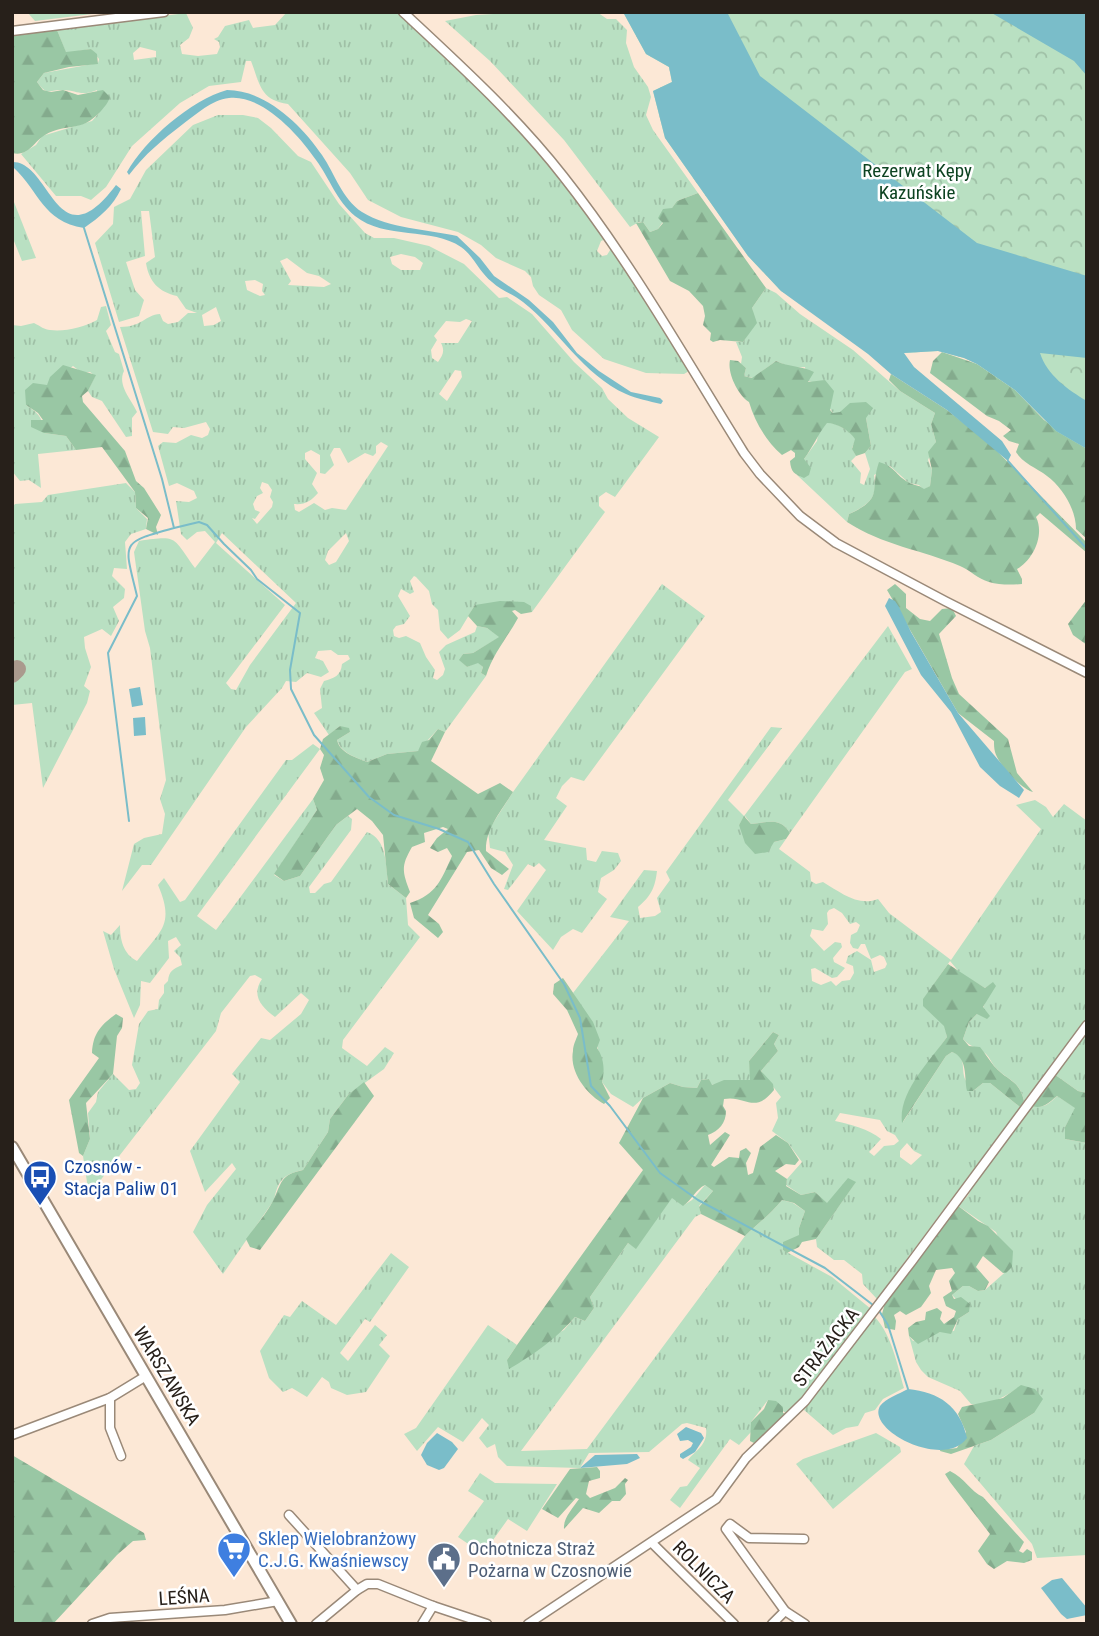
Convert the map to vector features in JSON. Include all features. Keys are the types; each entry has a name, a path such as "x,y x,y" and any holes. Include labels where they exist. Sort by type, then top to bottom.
{"street":[{"path":"12,31 164,12"},
{"path":"403,12 487,90 562,174 602,227 744,453 800,516 856,555 1087,673"},
{"name":"STRAŻACKA","path":"528,1624 641,1546 652,1542 716,1499 746,1458 805,1401 1087,1025"},
{"name":"WARSZAWSKA","path":"12,1147 291,1624"},
{"path":"12,1435 110,1398 146,1376"},
{"path":"110,1398 110,1428 121,1456"},
{"path":"289,1515 357,1590"},
{"path":"804,1539 749,1538 730,1524 726,1529 785,1611 805,1624"},
{"name":"ROLNICZA","path":"652,1542 734,1624"},
{"path":"316,1624 367,1584 378,1584 487,1624"},
{"name":"LEŚNA","path":"92,1624 110,1618 225,1610 278,1601"},
{"path":"422,1624 433,1606"},
{"path":"772,1624 785,1611"}],"green space":[{"path":"27,12 108,12 35,21"},
{"path":"287,12 398,12 498,106 549,163 606,239 601,241 597,251 602,256 607,255 612,247 689,371 684,374 646,373 604,359 572,330 561,310 539,295 531,277 525,271 496,258 481,245 458,232 401,217 368,200 350,173 288,104 266,95 251,61 246,61 241,82 209,86 180,103 132,146 106,187 91,200 81,196 56,196 21,154 36,145 42,136 92,121 99,113 97,90 82,93 48,91 37,82 44,73 98,63 99,59 91,49 66,53 57,30 186,13 193,28 189,38 180,45 182,54 198,56 217,54 219,42 214,39 225,26 249,20 253,28 275,25","holes":["140,47 156,51 156,57 134,60 133,53"]},
{"path":"494,12 597,12 607,19 616,19 627,30 626,43 634,67 648,87 651,97 646,115 653,130 698,193 677,201 658,229 650,232 643,222 630,227 564,140 490,61 445,21"},
{"name":"Rezerwat Kępy Kazuńskie","path":"623,12 1087,12 1087,449 1056,431 1015,390 977,364 938,351 903,353 781,291 748,256 665,138 653,91 672,82 669,67 646,54"},
{"path":"57,30 66,52 91,49 97,54 98,64 44,73 37,82 43,90 63,90 78,95 103,90 110,97 101,111 86,123 53,131 27,151 12,153 12,36"},
{"path":"218,115 258,118 298,156 311,162 339,204 365,233 374,238 394,238 429,246 464,264 499,298 507,297 532,314 574,362 602,388 608,399 628,418 659,437 615,497 606,492 599,497 599,506 605,512 532,612 531,606 475,605 460,630 448,639 440,630 438,610 432,604 429,591 416,577 410,581 414,592 410,594 401,589 398,596 410,616 404,624 396,626 393,630 394,636 406,636 420,643 435,670 433,678 437,680 445,669 439,652 446,645 475,632 477,626 487,628 500,637 473,653 463,654 460,660 467,667 478,662 483,667 481,673 486,676 445,732 438,729 418,751 387,754 367,762 349,754 337,740 350,732 340,726 329,735 314,713 322,708 320,689 324,681 336,676 342,664 350,659 348,655 338,655 331,650 318,651 315,658 323,661 329,672 321,677 307,673 296,682 286,681 246,727 151,865 142,865 122,891 134,844 144,838 162,834 165,814 160,799 166,780 150,648 145,631 134,552 139,541 168,539 178,544 195,568 215,542 205,531 197,532 187,540 181,534 176,501 189,502 197,498 194,491 177,483 169,486 158,446 163,442 176,443 191,435 202,438 208,435 210,429 206,422 184,428 173,427 168,434 153,432 120,327 133,325 160,314 168,324 178,322 188,313 197,313 186,309 177,296 160,289 152,281 146,263 155,257 149,211 141,211 145,256 126,262 135,290 144,300 139,316 119,322 95,243 113,224 114,207 130,199 146,170 193,125","holes":["401,254 415,257 423,263 420,270 401,270 392,264 390,257","287,258 307,273 319,276 331,284 324,287 288,285 291,281 280,261","255,280 263,284 262,291 265,295 260,296 247,290 245,281","216,307 221,321 204,326 202,315","446,321 472,321 458,343 441,343 443,353 438,362 432,358 431,350 437,340 434,336","455,370 461,371 462,377 447,401 439,394","381,442 388,446 346,510 325,510 314,503 299,512 295,510 294,504 308,502 318,493 312,484 317,473 305,459 305,453 311,450 320,455 320,473 325,474 334,465 330,455 334,448 340,448 348,463 365,453 373,456 376,446","262,482 268,484 272,490 270,497 273,502 272,507 257,524 252,518 255,519 260,512 255,510 253,504 257,496 263,493 260,488","222,533 296,603 250,665 236,690 226,683 285,605 216,543","346,533 349,541 336,562 329,565 325,560 328,551"]},
{"path":"698,193 766,288 752,308 757,323 743,342 710,340 711,333 703,325 703,306 689,291 670,281 636,223 643,222 650,232 658,229 663,223 658,218 663,209 672,208 677,201"},
{"path":"12,197 36,258 22,261 12,236"},
{"path":"766,288 853,350 900,391 935,413 931,424 936,442 928,460 932,470 930,486 924,490 919,485 909,483 890,466 874,475 875,489 871,499 849,514 847,522 797,475 804,477 804,459 827,422 843,428 856,439 852,448 856,456 851,461 861,473 860,483 864,485 870,469 865,453 871,446 866,418 833,413 812,382 807,381 805,367 793,368 776,361 753,378 744,376 746,368 741,364 742,357 736,342 743,342 754,325 752,308"},
{"path":"106,306 111,325 106,331 115,352 119,354 124,371 123,387 137,412 132,418 132,436 126,437 102,401 92,397 88,391 95,376 90,372 82,373 73,366 26,405 39,416 44,433 66,436 76,450 38,454 41,488 29,480 20,481 12,471 12,325 34,323 48,330 74,328 97,320 101,307"},
{"path":"942,352 977,364 1015,390 1044,420 1087,449 1087,539 1076,529 1071,506 1058,486 1019,456 1016,452 1019,444 1003,436 1011,430 987,416 930,373 933,361"},
{"path":"730,360 738,361 746,368 744,376 752,378 776,361 814,372 808,382 825,380 834,391 830,410 833,413 840,412 850,403 866,402 873,408 866,418 871,446 865,453 856,456 852,449 855,439 853,436 839,426 827,423 804,459 811,468 809,475 804,478 798,475 792,470 790,461 795,457 795,453 791,450 782,455 766,437 749,402 734,383"},
{"path":"63,365 96,375 88,391 82,396 83,402 125,451 136,481 144,488 161,515 156,527 158,535 146,529 148,518 136,508 135,492 102,447 76,450 66,436 44,433 31,427 31,420 43,420 26,405 25,390 33,383 47,385 50,377"},
{"path":"891,374 947,410 990,444 1087,543 1087,553 1040,513 1036,517 1039,531 1036,546 1028,560 1017,569 1022,584 997,584 985,581 946,560 902,547 847,522 849,514 872,498 879,462 889,466 910,483 924,489 930,486 932,470 928,452 936,442 931,424 935,413 900,391 889,380"},
{"path":"126,483 135,492 136,508 147,519 146,529 131,534 125,542 127,569 114,568 112,576 125,589 124,598 113,607 119,621 111,636 102,629 84,637 91,667 84,686 90,691 87,703 43,788 32,703 12,705 12,508 15,504 42,502 48,495"},
{"path":"662,584 705,616 584,781 571,777 556,798 567,806 544,840 586,848 587,860 596,862 602,851 618,853 621,861 614,870 601,878 598,892 607,899 582,933 573,929 561,937 553,950 517,911 546,870 539,863 534,867 528,864 508,890 504,889 513,865 505,852 490,848 488,831"},
{"path":"895,584 906,594 906,608 920,619 930,621 942,609 952,608 956,616 939,634 959,694 1008,739 1017,773 1033,792 1022,786 1005,769 997,757 994,741 958,713 887,590"},
{"path":"1087,599 1087,645 1073,635 1068,624"},
{"path":"500,601 524,602 531,606 532,612 521,614 512,611 518,618 496,653 486,676 481,673 483,667 478,663 467,667 459,660 463,654 473,653 499,637 487,628 477,626 468,616 475,605"},
{"path":"888,626 912,669 905,672 790,833 777,822 751,824 745,816 739,825 774,842 786,839 779,849 810,872 811,881 816,884 823,882 856,900 878,899 889,913 951,960 1041,829 1016,805 1035,800 1046,807 1053,817 1064,804 1087,821 1087,1018 1024,1101 1016,1085 996,1068 986,1054 963,1039 969,1022 983,1008 993,983 985,988 960,973 950,961 923,1000 924,1006 945,1026 947,1037 910,1089 903,1122 946,1056 952,1052 961,1058 965,1078 973,1091 983,1083 990,1083 1020,1107 877,1299 863,1284 862,1274 844,1260 834,1260 817,1247 816,1239 855,1183 827,1204 815,1192 801,1195 786,1185 787,1179 802,1162 788,1143 772,1131 778,1118 776,1103 781,1097 761,1071 778,1051 774,1044 779,1035 773,1032 749,1061 751,1080 711,1085 709,1079 701,1080 697,1088 670,1083 643,1098 633,1107 611,1094 602,1082 602,1063 598,1050 589,1024 573,993 629,921 610,917 644,870 657,871 652,891 638,907 640,918 655,916 661,912 657,898 670,880 666,872 771,727 782,728 728,800 744,816","holes":["834,908 842,913 850,924 856,922 860,925 857,932 851,935 850,943 853,948 858,949 861,944 865,944 871,959 880,955 884,957 887,964 885,968 874,972 871,960 857,951 848,956 846,963 853,966 854,973 850,980 842,981 836,986 831,981 821,985 812,981 811,969 815,968 832,978 837,977 845,968 834,962 833,958 842,947 841,943 835,942 824,951 810,936 812,929 823,931 828,924 827,913","840,1113 880,1120 887,1131 899,1141 894,1145 884,1146 874,1156 869,1152 881,1139 853,1125 835,1121","907,1143 922,1155 911,1165 900,1157 900,1151"]},
{"path":"340,726 349,728 350,732 337,740 341,748 367,762 387,754 418,751 422,742 429,740 438,729 445,732 431,761 478,794 500,783 513,792 491,827 486,843 486,851 509,869 502,875 491,868 479,850 467,852 428,915 439,924 443,932 438,938 414,918 410,903 432,891 452,856 447,848 438,852 430,848 448,829 443,827 424,833 425,842 412,847 408,854 404,869 410,892 406,898 388,884 383,835 372,821 357,809 336,825 300,876 284,881 274,874 317,810 313,799 324,780 320,768 324,755 320,749 323,739"},
{"path":"313,744 320,749 197,916 216,930 313,799 317,810 274,875 284,881 300,876 336,825 348,816 352,819 351,830 309,887 310,893 315,893 324,884 331,882 367,832 374,835 382,847 388,884 406,898 408,925 420,937 343,1040 342,1048 367,1066 385,1047 394,1053 384,1069 348,1095 330,1119 328,1132 303,1170 282,1179 274,1200 223,1274 193,1232 207,1205 236,1169 232,1163 205,1192 190,1151 240,1082 232,1074 261,1038 270,1040 301,1014 309,1000 301,993 275,1017 259,1000 257,990 262,979 255,975 250,976 221,1013 216,1031 89,1195 83,1156 90,1139 88,1113 96,1102 98,1092 113,1074 129,1090 136,1089 140,1083 132,1065 139,1024 148,1011 158,1009 170,973 182,965 180,957 174,951 181,945 176,937 168,941 169,958 150,983 141,981 140,1005 134,1018 114,969 103,931 111,935 120,925 123,946 137,961 163,926 165,909 158,885 164,878 180,902 185,900 286,760 292,760"},
{"path":"744,816 751,824 777,822 790,833 786,839 774,842 768,852 755,854 745,843 739,825"},
{"path":"948,964 985,988 993,982 996,986 983,1007 990,1016 987,1019 977,1014 969,1022 963,1039 969,1046 980,1047 994,1066 1016,1084 1024,1101 1020,1107 990,1083 983,1083 973,1091 967,1091 963,1063 952,1052 946,1056 902,1123 902,1111 910,1088 947,1037 944,1026 923,1006 923,999"},
{"path":"563,978 593,1022 600,1040 597,1048 603,1064 602,1082 610,1098 604,1104 586,1089 574,1067 573,1049 578,1034 567,1010 553,994 554,984"},
{"path":"116,1014 123,1018 122,1028 117,1036 113,1074 86,1103 90,1139 83,1156 79,1153 69,1100 99,1058 92,1053 96,1035"},
{"path":"1087,1030 1087,1093 1078,1091 1054,1074"},
{"path":"773,1032 779,1035 774,1044 778,1051 761,1071 773,1084 774,1090 755,1103 724,1099 725,1119 719,1129 708,1135 710,1145 725,1132 730,1135 711,1165 714,1167 729,1157 739,1158 740,1151 746,1148 751,1153 746,1163 748,1175 753,1173 760,1147 776,1135 788,1143 799,1160 795,1165 786,1164 775,1171 787,1179 786,1186 801,1195 815,1192 827,1203 848,1178 856,1182 816,1239 802,1242 799,1247 787,1253 783,1250 783,1242 799,1235 805,1211 794,1203 782,1200 745,1236 701,1214 699,1207 713,1191 705,1185 683,1206 672,1198 636,1249 628,1243 590,1297 594,1308 585,1321 575,1317 544,1346 509,1369 507,1360 517,1345 643,1170 619,1143 643,1098 670,1083 697,1088 701,1080 709,1079 712,1085 724,1080 750,1080 749,1061"},
{"path":"1054,1074 1078,1091 1087,1093 1087,1143 1065,1139 1065,1127 1075,1108 1057,1096 1042,1106 1031,1106"},
{"path":"364,1082 374,1096 260,1250 250,1247 246,1239 270,1206 283,1180 290,1174 303,1170 328,1132 330,1119 348,1095"},
{"path":"1057,1096 1076,1108 1065,1127 1065,1139 1087,1143 1087,1555 1037,1558 1032,1544 964,1464 974,1446 991,1440 1034,1413 1021,1386 991,1402 971,1404 960,1391 928,1377 921,1370 909,1336 913,1341 940,1332 954,1331 958,1319 969,1312 952,1295 963,1286 978,1291 985,1290 1011,1267 996,1232 957,1205 968,1196 973,1183 1031,1106 1046,1105"},
{"path":"705,1185 713,1191 699,1206 701,1214 695,1217 521,1451 587,1449 745,1236 782,1200 805,1211 799,1236 783,1250 832,1277 871,1309 797,1407 787,1414 768,1400 751,1422 751,1432 739,1445 730,1439 680,1508 670,1500 680,1487 687,1486 700,1468 688,1460 701,1446 706,1434 706,1428 687,1423 682,1424 649,1452 589,1453 580,1468 507,1466 498,1457 495,1444 487,1448 479,1438 489,1425 482,1418 463,1442 438,1427 417,1451 404,1434 416,1428 488,1325 517,1345 507,1360 564,1330 575,1317 585,1321 594,1308 590,1297 628,1243 636,1248 672,1197 684,1205"},
{"path":"957,1205 988,1226 1013,1251 1012,1267 1003,1273 983,1256 976,1267 989,1282 985,1290 978,1291 963,1286 952,1295 954,1299 961,1297 970,1304 969,1312 958,1319 951,1334 940,1332 918,1344 909,1336 908,1328 925,1320 926,1312 937,1308 942,1312 940,1319 944,1324 954,1317 956,1311 946,1306 943,1297 952,1291 949,1281 955,1273 952,1268 936,1270 929,1286 931,1293 921,1307 906,1315 900,1311 894,1315 895,1330 885,1328 882,1314 885,1303"},
{"path":"391,1253 409,1267 370,1322 365,1319 340,1353 348,1361 375,1325 387,1335 379,1345 390,1356 366,1392 347,1395 331,1388 329,1382 322,1377 307,1397 292,1388 283,1392 269,1378 260,1351 284,1315 290,1317 302,1301 336,1325"},
{"path":"875,1317 890,1341 904,1388 883,1399 875,1410 865,1413 858,1426 846,1428 833,1435 804,1410"},
{"path":"1021,1385 1035,1389 1043,1399 1034,1413 991,1440 951,1454 940,1451 942,1442 949,1449 957,1448 966,1432 958,1414 962,1407 1003,1398"},
{"path":"768,1400 776,1401 783,1407 783,1413 787,1414 754,1443 750,1441 751,1422 764,1409"},
{"path":"876,1433 900,1447 901,1452 833,1509 796,1464 803,1459"},
{"path":"12,1455 144,1533 146,1540 133,1541 117,1555 53,1624 12,1624"},
{"path":"597,1467 600,1478 589,1481 586,1494 590,1498 615,1488 625,1478 628,1480 625,1484 626,1494 620,1501 612,1501 599,1513 583,1508 564,1529 567,1517 579,1499 576,1498 558,1518 542,1509 570,1469"},
{"path":"950,1471 983,1497 1024,1542 1019,1551 1023,1553 1027,1549 1032,1552 1032,1560 1024,1563 1007,1561 994,1569 987,1564 978,1551 990,1534 950,1482 945,1474"},
{"path":"480,1473 495,1483 557,1484 527,1531 508,1519 483,1554 458,1537 484,1501 468,1491"}],"water":[{"path":"623,12 727,12 760,76 977,243 1087,276 1087,358 1040,353 1053,375 1087,401 1087,449 1056,431 1015,390 977,364 938,351 904,353 914,367 1002,441 1011,455 1008,461 947,410 891,374 868,354 781,291 748,256 665,138 653,91 672,82 669,67 646,54"},
{"path":"990,12 1087,12 1087,76 1074,61"},
{"path":"227,90 255,96 268,102 293,121 322,155 339,186 355,207 384,222 457,236 494,276 529,300 553,322 577,353 631,392 660,398 663,401 661,404 626,394 597,376 536,313 487,278 461,247 436,237 380,228 355,216 343,203 300,139 267,109 254,102 229,98 210,104 161,142 129,175 127,172 145,147 170,123 199,103"},
{"path":"13,162 26,166 68,212 80,215 96,207 116,185 121,189 106,211 84,228 59,219 50,212 13,167"},
{"path":"889,598 899,607 958,713 1024,790 1019,798 1000,786 980,767 951,712 921,675 885,606"},
{"path":"140,687 143,705 132,707 129,689"},
{"path":"145,717 146,735 134,736 133,718"},
{"path":"908,1389 929,1393 946,1403 959,1417 967,1438 956,1447 942,1450 926,1448 910,1443 884,1426 879,1416 880,1406 889,1398"},
{"path":"686,1427 701,1433 704,1438 695,1452 683,1459 680,1454 693,1443 688,1440 680,1441 677,1434"},
{"path":"437,1433 458,1449 444,1468 439,1470 427,1465 421,1455 427,1443"},
{"path":"637,1454 640,1458 627,1464 580,1468 595,1455"},
{"path":"1062,1578 1087,1608 1087,1615 1067,1619 1041,1588 1052,1580"}],"waterway":[{"path":"84,228 162,479 174,528 143,537 130,547 128,555 137,596 108,653 129,821"},
{"path":"1008,461 1087,549"},
{"path":"174,528 199,522 207,525 257,579 300,613 290,670 291,689 314,735 369,797 394,815 439,829 468,842 564,984 580,1018 591,1086 610,1106 660,1173 698,1200 825,1268 873,1305"},
{"path":"878,1309 888,1325 908,1389"}],"taxiway":[{"path":"12,674 17,669"}],"place":[{"name":"Czosnów - Stacja Paliw 01","path":"40,1207"},
{"name":"Sklep Wielobranżowy C.J.G. Kwaśniewscy","path":"234,1579"},
{"name":"Ochotnicza Straż Pożarna w Czosnowie","path":"444,1589"}]}
